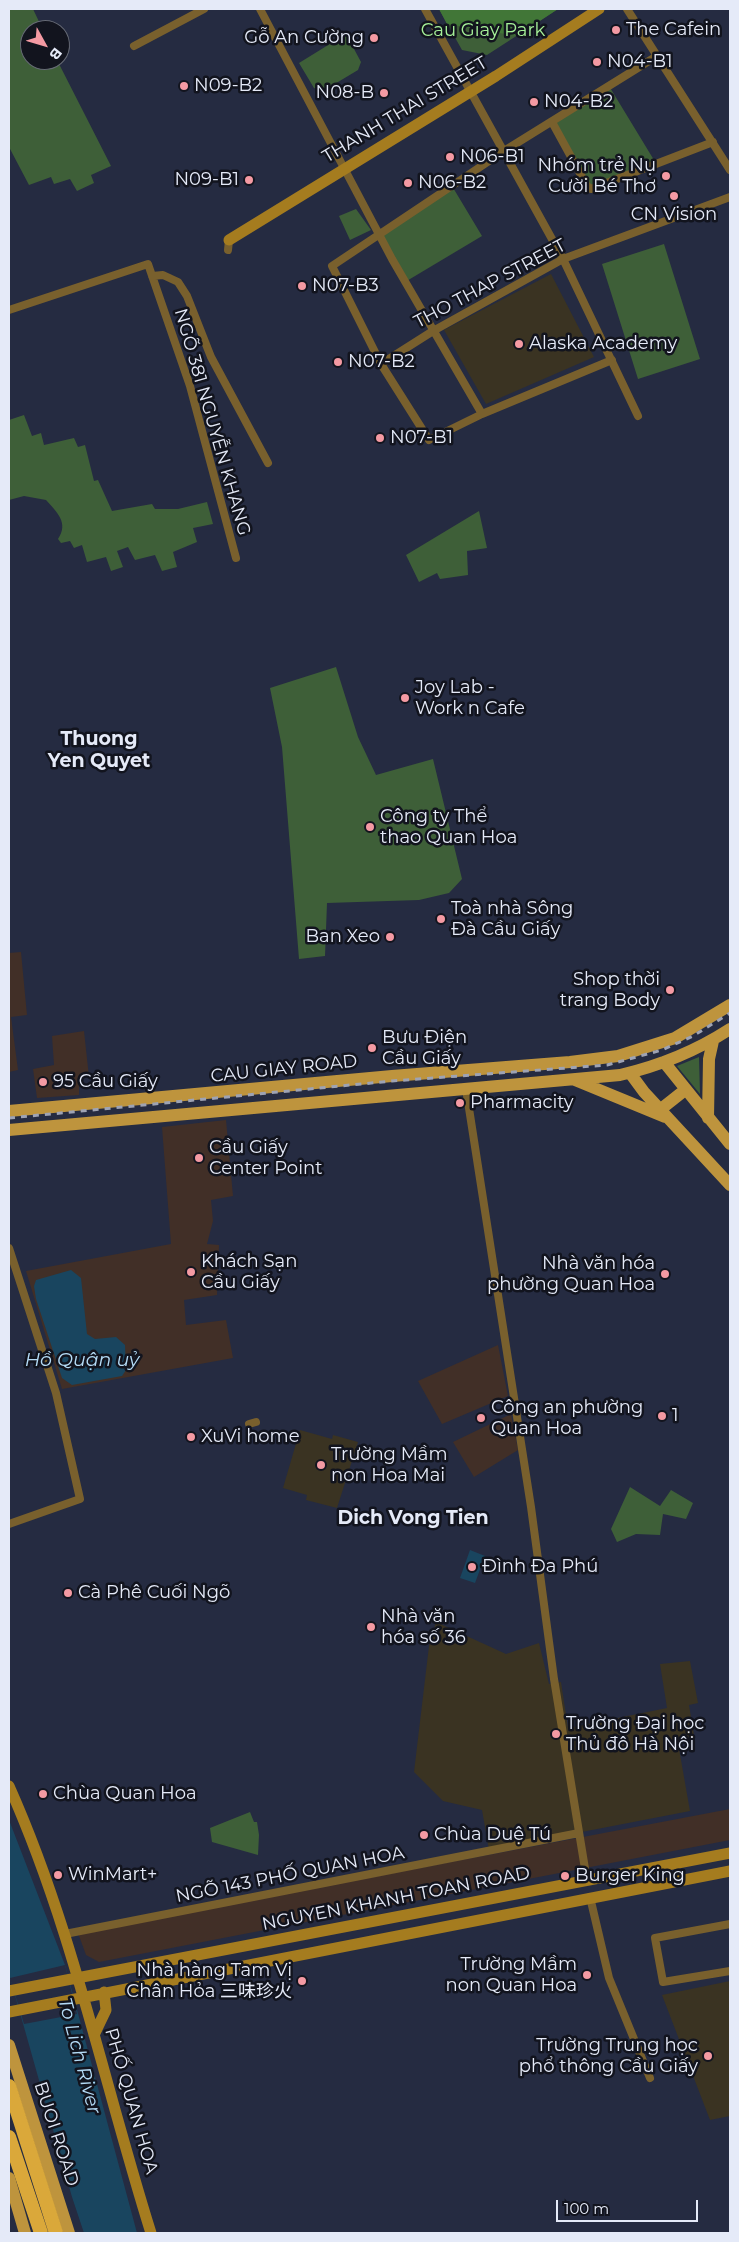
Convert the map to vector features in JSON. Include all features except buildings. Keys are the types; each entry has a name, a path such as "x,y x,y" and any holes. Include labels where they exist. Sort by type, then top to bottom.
{"highway":[{"path":"9,2086 56,2233"},
{"path":"9,2138 41,2233"}],"main road":[{"name":"THANH THAI STREET","path":"228,245 345,166 599,9"},
{"name":"CAU GIAY ROAD","path":"9,1111 618,1056 674,1038 730,1005"},
{"name":"CAU GIAY ROAD","path":"9,1130 630,1073 664,1062 713,1040 730,1029"},
{"path":"708,1118 709,1059 713,1040"},
{"path":"664,1062 730,1144"},
{"path":"630,1073 730,1185"},
{"path":"573,1079 665,1114"},
{"path":"337,1082 338,1100"},
{"path":"665,1114 685,1090"},
{"name":"PHỐ QUAN HOA","path":"9,1786 30,1833 65,1934 78,1998 94,2035 151,2233"},
{"name":"NGUYEN KHANH TOAN ROAD","path":"11,1991 730,1853"},
{"name":"NGUYEN KHANH TOAN ROAD","path":"14,2011 730,1871"},
{"path":"587,1881 590,1897"},
{"path":"94,2035 106,2010 104,1992"},
{"name":"BUOI ROAD","path":"9,2049 69,2233"},
{"path":"9,2178 25,2233"}],"street":[{"path":"134,46 204,9"},
{"path":"260,9 345,166 392,259 482,414"},
{"path":"425,9 563,260 638,416"},
{"path":"627,9 730,170"},
{"path":"612,360 482,414 429,440 381,364 332,266 504,151 657,56"},
{"path":"552,122 587,186 591,189 713,142"},
{"name":"THO THAP STREET","path":"381,364 433,331 563,260 730,197"},
{"name":"NGÕ 381 NGUYỄN KHANG","path":"9,310 148,264 190,386 236,558"},
{"path":"152,276 163,274 178,282 187,296 211,357 268,463"},
{"path":"466,1088 587,1881"},
{"path":"9,1248 56,1393 80,1499 9,1524"},
{"name":"NGÕ 143 PHỐ QUAN HOA","path":"65,1934 579,1833"},
{"path":"590,1897 608,1978 650,2078"},
{"path":"730,1924 655,1938 663,1982 730,1971"}],"shaded area":[{"name":"Alaska Academy","path":"551,274 594,357 486,404 444,330"},
{"path":"21,952 27,1015 11,1017 18,1070 9,1072 9,953"},
{"path":"84,1031 89,1077 79,1077 79,1095 37,1098 33,1069 54,1065 52,1036"},
{"path":"226,1120 233,1196 211,1200 213,1221 207,1244 219,1245 217,1295 184,1300 186,1325 226,1320 233,1358 62,1389 26,1271 171,1244 162,1127"},
{"path":"498,1345 508,1396 442,1424 418,1381"},
{"path":"511,1414 518,1450 474,1477 453,1442"},
{"name":"Trường Mầm non Hoa Mai","path":"300,1430 332,1439 333,1435 358,1442 337,1508 306,1500 307,1495 283,1488"},
{"name":"Trường Đại học Thủ đô Hà Nội","path":"436,1622 506,1654 539,1643 549,1684 561,1682 568,1728 667,1708 660,1664 690,1661 698,1703 689,1705 695,1741 678,1743 690,1811 489,1850 482,1810 443,1801 414,1772 429,1646"},
{"path":"730,1809 730,1840 99,1962 86,1955 78,1933"},
{"name":"Trường Trung học phổ thông Cầu Giấy","path":"730,1981 730,2116 710,2120 662,1995"}],"green space":[{"path":"9,9 33,9 38,20 20,20 20,70 62,70 111,166 91,175 94,183 77,191 70,179 54,184 51,177 29,185 9,147"},
{"name":"Cau Giay Park","path":"439,9 558,9 487,55 462,50"},
{"name":"Cau Giay Park","path":"439,9 558,9 517,36 447,24"},
{"path":"346,34 361,62 358,70 323,91 314,88 299,63"},
{"path":"609,86 657,165 591,189 552,122"},
{"path":"452,186 482,236 405,282 380,233"},
{"path":"356,209 371,230 350,240 339,216"},
{"path":"664,244 700,359 638,379 602,264"},
{"path":"24,415 32,436 41,433 44,445 74,438 78,447 85,445 94,481 98,480 112,511 152,504 155,509 178,509 207,502 213,524 193,528 197,542 173,552 177,567 162,571 155,555 135,560 128,547 117,551 123,567 111,571 106,557 87,562 82,545 74,548 70,541 61,543 58,539 62,523 58,513 46,500 24,496 9,500 9,420"},
{"path":"479,511 487,548 467,551 468,575 440,579 437,573 419,582 406,555"},
{"name":"Công ty Thể thao Quan Hoa","path":"336,667 358,737 376,775 433,759 462,879 449,893 419,900 327,903 325,956 299,959 282,747 270,688"},
{"path":"699,1057 700,1094 677,1066"},
{"path":"630,1487 660,1506 671,1490 693,1503 686,1519 663,1514 660,1535 636,1534 617,1542 611,1529"},
{"path":"250,1812 254,1822 257,1822 259,1835 258,1855 212,1842 210,1828"}],"water":[{"name":"Hồ Quận uỷ","path":"71,1270 81,1278 87,1334 95,1339 116,1337 125,1345 126,1370 122,1376 72,1385 62,1378 36,1299 34,1286 36,1280"},
{"name":"Đình Đa Phú","path":"470,1550 485,1556 475,1583 460,1578"},
{"name":"To Lich River","path":"9,1820 65,1965 137,2233 84,2233 72,2197 9,1974"}],"pier":[{"path":"65,1965 77,2014 24,2024 10,1978"}],"railway":[{"path":"9,1118 392,1081 607,1065 662,1050 693,1036 730,1013"}],"place":[{"name":"The Cafein","path":"616,30"},
{"name":"Gỗ An Cường","path":"374,38"},
{"name":"N04-B1","path":"597,62"},
{"name":"N09-B2","path":"184,86"},
{"name":"N08-B","path":"384,93"},
{"name":"N04-B2","path":"534,102"},
{"name":"N06-B1","path":"450,157"},
{"name":"Nhóm trẻ Nụ Cười Bé Thơ","path":"666,176"},
{"name":"N09-B1","path":"249,180"},
{"name":"N06-B2","path":"408,183"},
{"name":"CN Vision","path":"674,196"},
{"name":"N07-B3","path":"302,286"},
{"name":"Alaska Academy","path":"519,344"},
{"name":"N07-B2","path":"338,362"},
{"name":"N07-B1","path":"380,438"},
{"name":"Joy Lab - Work n Cafe","path":"405,698"},
{"name":"Công ty Thể thao Quan Hoa","path":"370,827"},
{"name":"Toà nhà Sông Đà Cầu Giấy","path":"441,919"},
{"name":"Ban Xeo","path":"390,937"},
{"name":"Shop thời trang Body","path":"670,990"},
{"name":"Bưu Điện Cầu Giấy","path":"372,1048"},
{"name":"95 Cầu Giấy","path":"43,1082"},
{"name":"Pharmacity","path":"460,1103"},
{"name":"Cầu Giấy Center Point","path":"199,1158"},
{"name":"Khách Sạn Cầu Giấy","path":"191,1272"},
{"name":"Nhà văn hóa phường Quan Hoa","path":"665,1274"},
{"name":"1","path":"662,1416"},
{"name":"Công an phường Quan Hoa","path":"481,1418"},
{"name":"XuVi home","path":"191,1437"},
{"name":"Trường Mầm non Hoa Mai","path":"321,1465"},
{"name":"Đình Đa Phú","path":"472,1567"},
{"name":"Cà Phê Cuối Ngõ","path":"68,1593"},
{"name":"Nhà văn hóa số 36","path":"371,1627"},
{"name":"Trường Đại học Thủ đô Hà Nội","path":"556,1734"},
{"name":"Chùa Quan Hoa","path":"43,1794"},
{"name":"Chùa Duệ Tú","path":"424,1835"},
{"name":"WinMart+","path":"58,1875"},
{"name":"Burger King","path":"565,1876"},
{"name":"Trường Mầm non Quan Hoa","path":"587,1975"},
{"name":"Nhà hàng Tam Vị Chân Hỏa 三味珍火","path":"302,1981"},
{"name":"Trường Trung học phổ thông Cầu Giấy","path":"708,2056"}],"district":[{"name":"Thuong Yen Quyet","path":"99,750"},
{"name":"Dich Vong Tien","path":"413,1518"}]}
